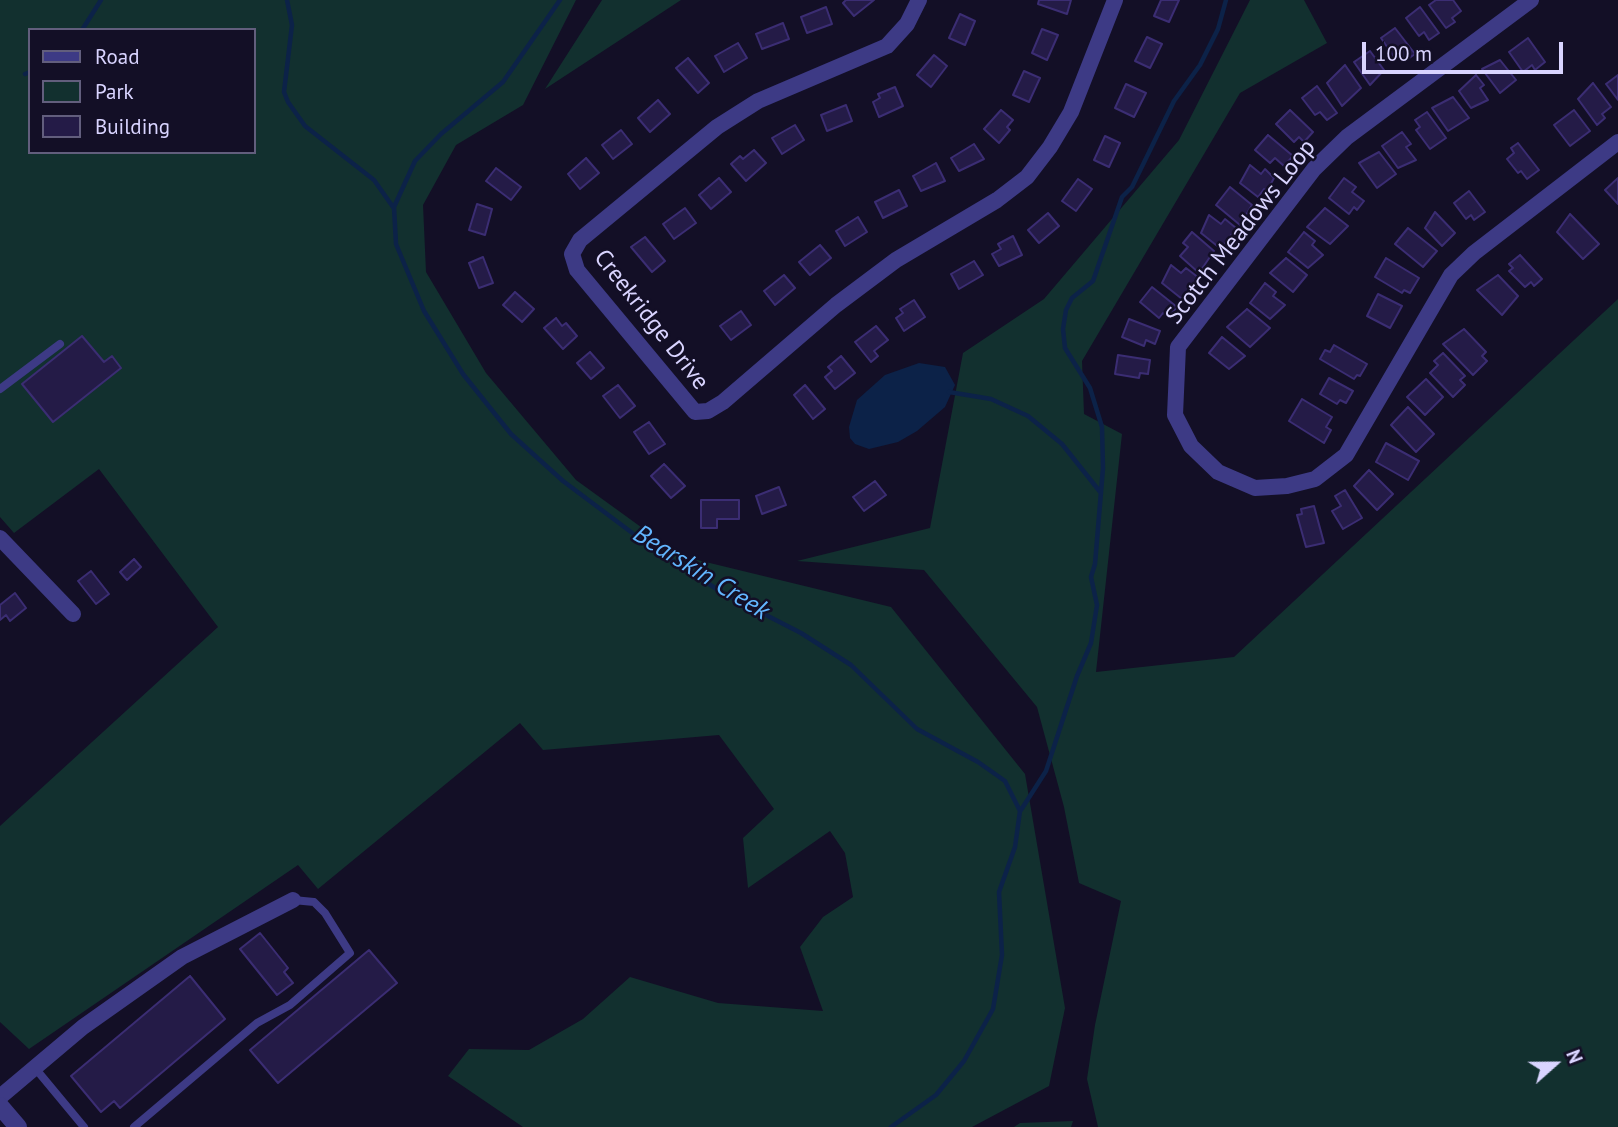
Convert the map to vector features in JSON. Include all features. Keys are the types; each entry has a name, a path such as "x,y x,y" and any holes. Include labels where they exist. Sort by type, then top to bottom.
{"street":[{"name":"Creekridge Drive","path":"919,0 907,24 887,46 758,100 717,128 580,240 572,254 577,270 695,412 708,411 723,402 836,305 895,260 997,200 1027,177 1050,147 1071,111 1115,0"},
{"name":"Scotch Meadows Loop","path":"1531,0 1347,137 1314,169 1178,347 1175,415 1191,446 1218,472 1255,488 1287,486 1315,479 1346,455 1451,275 1474,253 1618,142"},
{"path":"0,561 1,540"},
{"path":"1,540 73,614"},
{"path":"0,1097 93,1020 182,957 293,900"},
{"path":"0,1106 18,1127"}],"lane":[{"path":"0,389 60,344"},
{"path":"134,1127 257,1023 290,1005 350,953 325,913 314,902 293,900"},
{"path":"35,1068 84,1127"}],"green space":[{"path":"0,0 576,0 523,105 456,145 423,205 426,272 486,373 576,480 681,556 891,607 1025,774 1065,1008 1049,1086 972,1127 523,1127 448,1076 469,1049 529,1050 583,1019 630,977 718,1003 823,1011 800,947 823,917 853,897 845,853 830,831 748,888 743,838 774,809 719,735 543,750 520,723 318,889 298,865 29,1049 0,1022 0,826 218,627 99,469 14,533 0,517"},
{"path":"602,0 681,0 545,89"},
{"path":"1250,0 1304,0 1327,43 1240,93 1082,361 1084,414 1122,434 1096,672 1234,657 1618,299 1618,1127 1098,1127 1087,1079 1095,1025 1121,901 1079,883 1064,807 1037,707 924,570 797,561 930,528 963,353 1044,299 1179,140"},
{"path":"1073,1121 1071,1127 1014,1127 1020,1123"}],"water":[{"path":"919,363 945,367 955,385 945,407 917,431 898,442 869,449 855,444 850,438 849,427 857,400 885,375"}],"building":[{"path":"846,0 874,0 854,16 843,3"},
{"path":"1039,0 1071,0 1067,14 1038,4"},
{"path":"1161,0 1179,0 1169,22 1154,16"},
{"path":"1436,0 1453,0 1461,11 1452,18 1455,22 1446,28 1429,5"},
{"path":"826,7 832,24 807,33 801,17"},
{"path":"1420,7 1439,33 1429,40 1424,32 1419,36 1406,18"},
{"path":"960,14 975,21 965,45 949,38"},
{"path":"783,23 789,39 762,49 756,34"},
{"path":"1395,28 1415,54 1405,61 1400,53 1394,57 1381,38"},
{"path":"1042,29 1058,35 1047,60 1032,53"},
{"path":"1147,37 1162,44 1150,68 1135,61"},
{"path":"1528,38 1545,62 1535,70 1532,65 1523,72 1509,52"},
{"path":"738,43 747,58 724,72 715,56"},
{"path":"1370,51 1384,70 1370,85 1354,62"},
{"path":"934,55 947,66 931,87 917,75"},
{"path":"688,58 709,83 698,93 676,68"},
{"path":"1500,60 1516,80 1500,93 1482,69"},
{"path":"1345,65 1361,88 1342,106 1327,83"},
{"path":"1024,71 1040,78 1029,102 1013,95"},
{"path":"1476,75 1484,85 1480,88 1488,100 1471,108 1459,91"},
{"path":"1618,75 1618,100 1606,84"},
{"path":"1593,83 1611,107 1602,114 1605,118 1597,125 1578,99"},
{"path":"1126,84 1146,93 1134,117 1115,108"},
{"path":"1317,86 1337,113 1327,120 1320,112 1315,115 1302,98"},
{"path":"895,87 903,106 879,117 873,102 880,98 878,94"},
{"path":"1453,97 1469,118 1448,131 1432,108"},
{"path":"658,100 670,114 650,132 638,118"},
{"path":"846,105 852,121 827,131 821,115"},
{"path":"1001,110 1013,120 1007,127 1010,130 999,143 984,129"},
{"path":"1290,110 1313,132 1304,142 1299,137 1294,142 1276,124"},
{"path":"1574,110 1590,131 1570,146 1554,125"},
{"path":"1427,112 1446,138 1430,149 1416,130 1420,127 1415,120"},
{"path":"795,125 804,140 782,154 772,138"},
{"path":"621,130 632,144 613,159 602,145"},
{"path":"1402,132 1411,144 1406,147 1416,160 1398,168 1382,146"},
{"path":"1268,135 1293,156 1284,166 1275,158 1270,163 1255,150"},
{"path":"1105,136 1120,143 1109,167 1094,160"},
{"path":"1518,143 1539,170 1527,179 1521,171 1518,173 1507,159 1514,153 1511,148"},
{"path":"974,144 984,159 959,171 951,158"},
{"path":"754,150 766,163 746,181 731,164 740,156 743,159"},
{"path":"1379,152 1396,174 1377,188 1359,163"},
{"path":"586,158 599,173 580,189 568,174"},
{"path":"936,163 945,181 921,191 913,176"},
{"path":"1250,165 1261,174 1265,169 1274,178 1267,191 1264,189 1258,197 1240,183"},
{"path":"496,168 521,187 511,200 486,181"},
{"path":"719,178 731,192 711,209 699,195"},
{"path":"1344,178 1356,187 1352,192 1364,201 1357,210 1354,207 1349,214 1329,198"},
{"path":"1618,178 1618,204 1605,190"},
{"path":"1078,179 1092,189 1076,211 1062,201"},
{"path":"1230,187 1252,205 1240,225 1216,205"},
{"path":"899,190 907,206 883,218 875,202"},
{"path":"1469,191 1485,212 1474,220 1471,215 1466,219 1454,203"},
{"path":"477,204 492,209 485,235 469,230"},
{"path":"685,208 696,223 674,239 663,224"},
{"path":"1325,208 1348,226 1330,244 1307,227"},
{"path":"1435,212 1455,233 1442,246 1425,228"},
{"path":"1048,213 1059,226 1039,243 1028,230"},
{"path":"1570,214 1599,244 1583,259 1557,232"},
{"path":"1209,215 1221,224 1225,219 1236,228 1221,249 1201,233"},
{"path":"858,217 867,232 845,246 836,231"},
{"path":"1408,228 1437,251 1423,267 1395,244"},
{"path":"1192,232 1214,251 1199,273 1180,256 1188,247 1183,243"},
{"path":"1304,232 1315,241 1312,245 1323,255 1308,268 1288,252"},
{"path":"1013,236 1022,255 999,266 992,254 1001,249 998,244"},
{"path":"645,237 665,261 652,272 631,247"},
{"path":"820,245 831,258 810,275 799,262"},
{"path":"1520,255 1542,279 1534,286 1531,282 1525,287 1509,271 1513,268 1509,264"},
{"path":"483,257 493,283 479,288 469,263"},
{"path":"1286,258 1307,275 1293,292 1270,273"},
{"path":"1386,258 1419,278 1410,293 1404,290 1402,293 1375,277"},
{"path":"974,261 983,275 959,289 951,274"},
{"path":"1171,265 1181,273 1186,268 1199,278 1182,299 1162,283"},
{"path":"784,275 795,288 775,305 764,291"},
{"path":"1498,275 1518,296 1502,315 1477,290"},
{"path":"1265,283 1276,292 1273,296 1285,305 1270,319 1250,303"},
{"path":"1152,287 1177,307 1169,317 1163,313 1159,318 1140,302"},
{"path":"515,292 534,309 522,322 503,305"},
{"path":"1378,294 1402,306 1390,328 1367,316"},
{"path":"914,300 925,317 904,331 896,318 903,313 900,309"},
{"path":"1247,309 1270,328 1250,347 1227,327"},
{"path":"741,311 751,325 731,340 720,326"},
{"path":"556,318 562,326 566,323 577,336 563,349 544,328"},
{"path":"1129,319 1160,331 1155,344 1146,340 1144,346 1122,337"},
{"path":"876,326 888,340 874,351 878,356 871,362 855,342"},
{"path":"1464,329 1486,352 1482,356 1487,361 1473,375 1443,344"},
{"path":"82,336 104,362 112,356 121,368 53,422 22,384"},
{"path":"1222,337 1245,356 1229,369 1209,353"},
{"path":"1334,345 1367,364 1360,376 1357,375 1354,379 1320,359 1325,350 1330,352"},
{"path":"590,352 604,368 591,379 577,363"},
{"path":"1443,353 1465,376 1460,380 1465,385 1453,397 1430,373 1438,365 1434,361"},
{"path":"1118,355 1150,360 1148,374 1140,373 1139,378 1115,374"},
{"path":"841,356 855,373 835,389 825,377 832,371 828,367"},
{"path":"1329,378 1353,391 1346,403 1340,400 1337,404 1320,394"},
{"path":"1426,379 1443,397 1425,415 1407,397"},
{"path":"618,385 635,406 620,418 603,396"},
{"path":"805,385 825,409 813,419 794,395"},
{"path":"1302,399 1332,417 1326,427 1331,430 1324,443 1289,421"},
{"path":"1408,407 1434,434 1416,452 1391,425"},
{"path":"649,422 665,444 649,454 634,432"},
{"path":"1386,443 1419,461 1408,480 1376,462"},
{"path":"664,464 685,486 671,498 651,476"},
{"path":"1369,470 1393,494 1377,510 1354,486"},
{"path":"875,481 886,495 864,511 853,497"},
{"path":"779,487 786,505 762,514 756,496"},
{"path":"1345,490 1362,518 1343,529 1332,511 1341,506 1335,496"},
{"path":"701,500 739,500 739,519 717,519 717,528 701,528"},
{"path":"1314,506 1324,543 1306,547 1297,515 1302,514 1301,509"},
{"path":"134,559 141,567 127,580 120,572"},
{"path":"91,571 109,594 96,604 78,581"},
{"path":"15,593 26,608 10,621 6,615 0,620 0,605"},
{"path":"260,933 288,968 284,972 293,983 277,995 240,949"},
{"path":"369,950 397,983 278,1083 250,1050"},
{"path":"190,976 225,1019 120,1108 114,1101 101,1112 71,1076"}],"waterway":[{"path":"83,28 101,0"},
{"path":"287,0 292,25 284,92 288,102 305,126 374,180 393,207"},
{"name":"Bearskin Creek","path":"560,0 503,82 441,134 415,161 394,207 396,244 424,311 463,374 511,434 563,481 651,547 723,593 801,633 851,665 917,729 978,762 1005,781 1020,811 1015,847 999,892 1002,955 993,1009 964,1061 936,1095 891,1127"},
{"path":"1021,810 1046,771 1077,676 1091,643 1097,605 1091,577 1095,564 1103,468 1102,427 1090,388 1065,348 1063,329 1066,310 1072,298 1093,281 1122,197 1132,187 1174,101 1200,65 1218,29 1226,0"},
{"path":"949,392 991,399 1028,416 1062,444 1101,493"}]}
